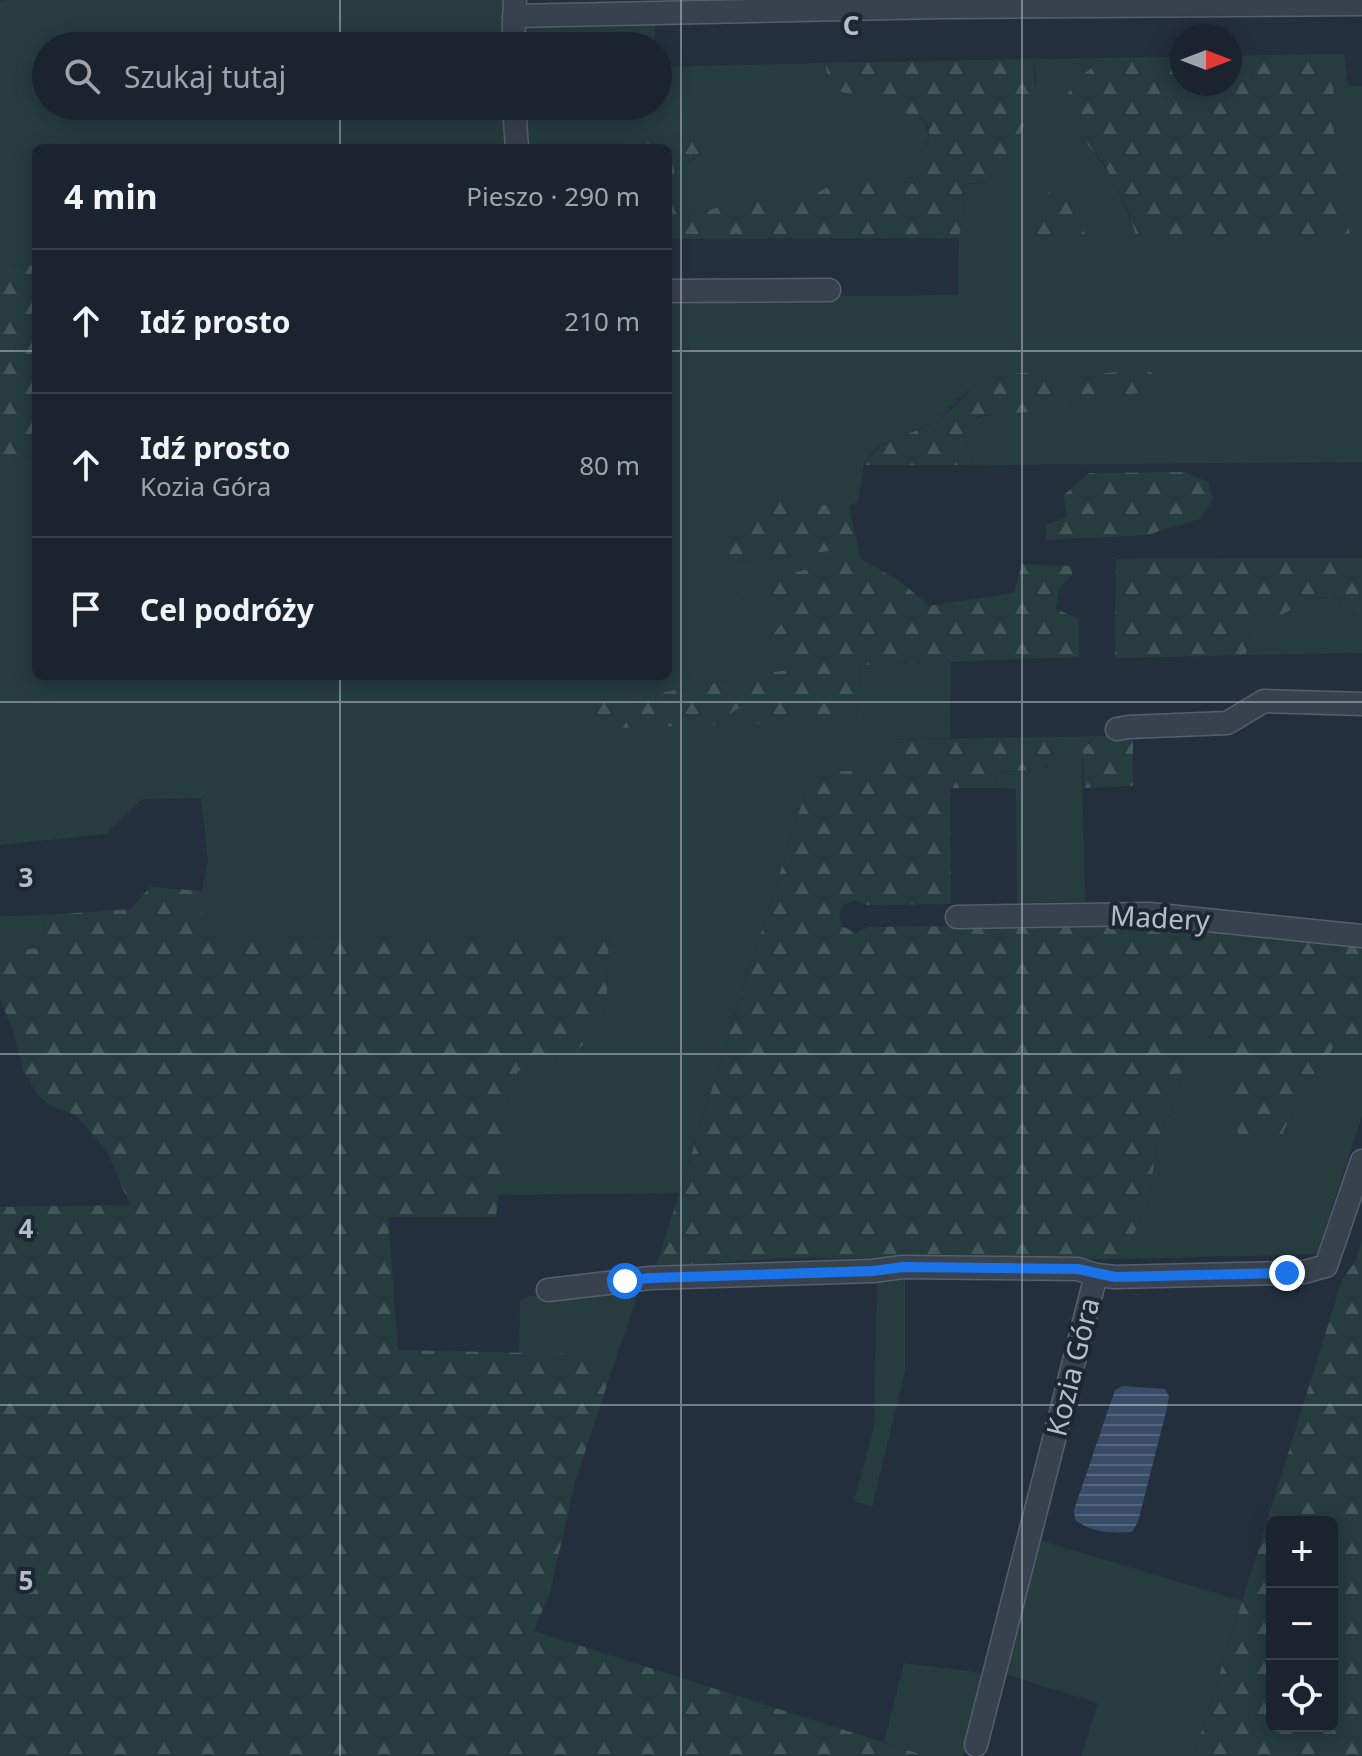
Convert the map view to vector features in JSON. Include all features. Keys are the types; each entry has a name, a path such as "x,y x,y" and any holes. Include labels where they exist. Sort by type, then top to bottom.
{"street":[{"path":"513,32 514,8 1362,4"},
{"path":"515,120 517,144"},
{"path":"672,291 829,290"},
{"path":"1117,729 1227,723 1264,701 1362,704"},
{"name":"Madery","path":"957,917 1149,914 1362,936"},
{"name":"Kozia Góra","path":"976,1745 1096,1275 1296,1273 1326,1266 1362,1161"},
{"path":"548,1290 650,1278 873,1271 903,1267 1078,1269 1096,1275"}],"green space":[{"path":"506,0 506,32 32,32 32,120 509,120 512,144 32,144 32,266 0,265 0,2"},
{"path":"655,18 655,32 523,32 523,21"},
{"path":"1344,54 1348,86 1333,88 1340,126 1333,126 1350,235 1136,236 1126,205 1103,162 1083,140 1068,93 1079,78 1103,58 1170,57 1170,96 1242,96 1242,56"},
{"path":"1103,58 1079,78 1083,140 1115,185 1136,236 1333,126 1339,126 1332,87 1362,86 1362,462 975,465 963,437 967,422 983,416 1030,411 1075,400 1143,369 967,391 937,421 882,444 873,451 864,465 858,501 849,507 756,499 725,564 830,551 830,564 788,598 781,624 767,643 788,642 786,670 641,696 593,700 589,728 742,706 856,717 861,665 951,661 950,738 885,740 885,771 812,771 679,1193 497,1195 509,1092 518,1071 563,1062 602,1020 607,995 609,936 202,937 202,891 208,860 201,798 142,799 106,834 0,845 0,459 32,457 32,680 672,680 672,298 958,295 959,238 964,208 961,185 989,181 998,173 1026,120 1036,78 1033,59","holes":["1067,195 1072,212 1086,236 1025,237 1030,227"]},
{"path":"1033,59 1036,96 1009,161 992,180 961,185 964,208 959,238 672,239 672,144 640,144 649,136 703,134 699,155 675,169 676,207 683,213 700,214 724,205 811,197 835,182 883,177 920,185 921,158 929,136 926,122 917,116 890,110 874,94 847,93 834,88 827,74 826,63"},
{"path":"826,63 826,78 842,93 874,94 895,112 919,115 929,136 921,156 921,185 883,177 835,182 811,197 724,205 701,214 683,213 676,207 673,182 676,169 696,159 673,134 646,144 526,144 525,120 672,120 672,67"},
{"path":"1055,188 1067,195 1072,212 1087,237 1025,237 1045,196"},
{"path":"0,265 32,266 32,457 0,459"},
{"path":"1143,369 1152,373 1153,384 1148,392 1084,399 1028,412 980,415 968,422 963,437 975,465 864,465 880,447 936,421 989,379 1021,373 1081,375"},
{"path":"1185,472 1208,482 1213,499 1200,519 1147,535 1046,540 1046,525 1067,517 1064,495 1089,473"},
{"path":"756,499 849,507 861,559 901,582 929,606 1014,593 1022,564 1072,566 1072,575 1058,590 1056,609 1079,619 1079,657 861,665 856,717 755,724 742,706 713,725 589,729 592,699 641,696 786,670 787,642 766,644 781,624 787,599 744,601 740,585 830,564 830,551 724,564 728,535"},
{"path":"1362,558 1362,621 1342,602 1325,597 1255,626 1250,631 1246,655 1115,658 1116,559"},
{"path":"1329,597 1345,603 1362,621 1362,653 1246,655 1250,631 1255,626 1307,600"},
{"path":"1097,736 1089,741 1082,759 1085,902 1017,903 1016,789 994,788 996,774 1048,766 1051,737"},
{"path":"1097,736 1133,736 1133,786 1084,788 1083,749"},
{"path":"1051,737 1050,761 1041,770 996,774 994,788 950,788 951,904 868,905 855,900 842,905 839,916 843,927 856,933 868,927 1157,924 1362,945 1362,1035 1339,1038 1321,1067 1300,1091 1281,1138 1240,1136 1229,1117 1231,1036 1188,1039 1179,1084 1157,1141 1149,1202 1122,1259 782,1258 656,1267 812,771 884,771 885,740"},
{"path":"150,887 202,891 203,937 609,935 607,995 602,1020 592,1037 563,1062 518,1071 509,1092 496,1217 388,1217 398,1350 617,1355 575,1482 550,1592 534,1631 926,1756 0,1756 0,1207 130,1205 107,1151 76,1115 49,1105 37,1094 24,1072 0,998 0,958 7,950 40,948 46,915 131,909"},
{"path":"46,915 40,948 7,950 0,958 0,916"},
{"path":"1362,1035 1362,1116 1317,1254 1122,1259 1149,1202 1157,1141 1179,1084 1187,1039 1231,1036 1229,1117 1292,1115 1293,1104 1300,1091 1321,1067 1339,1038"},
{"path":"1362,1241 1362,1756 1194,1756 1266,1524 1266,1732 1338,1732 1338,1516 1269,1516 1342,1280 1355,1262"},
{"path":"905,1277 905,1372 872,1507 854,1501 874,1427 877,1278"},
{"path":"638,1294 617,1355 519,1353 520,1301 529,1296"},
{"path":"1039,1540 1242,1601 1194,1756 1081,1756 1098,1703 1004,1674"},
{"path":"904,1663 969,1671 985,1676 963,1756 926,1756 884,1742"}],"water":[{"path":"1123,1386 1165,1389 1169,1396 1138,1522 1132,1532 1102,1531 1088,1528 1075,1520 1074,1510 1115,1390"}],"route":[{"path":"625,1281 873,1271 903,1267 1078,1269 1115,1277 1287,1273"}]}
